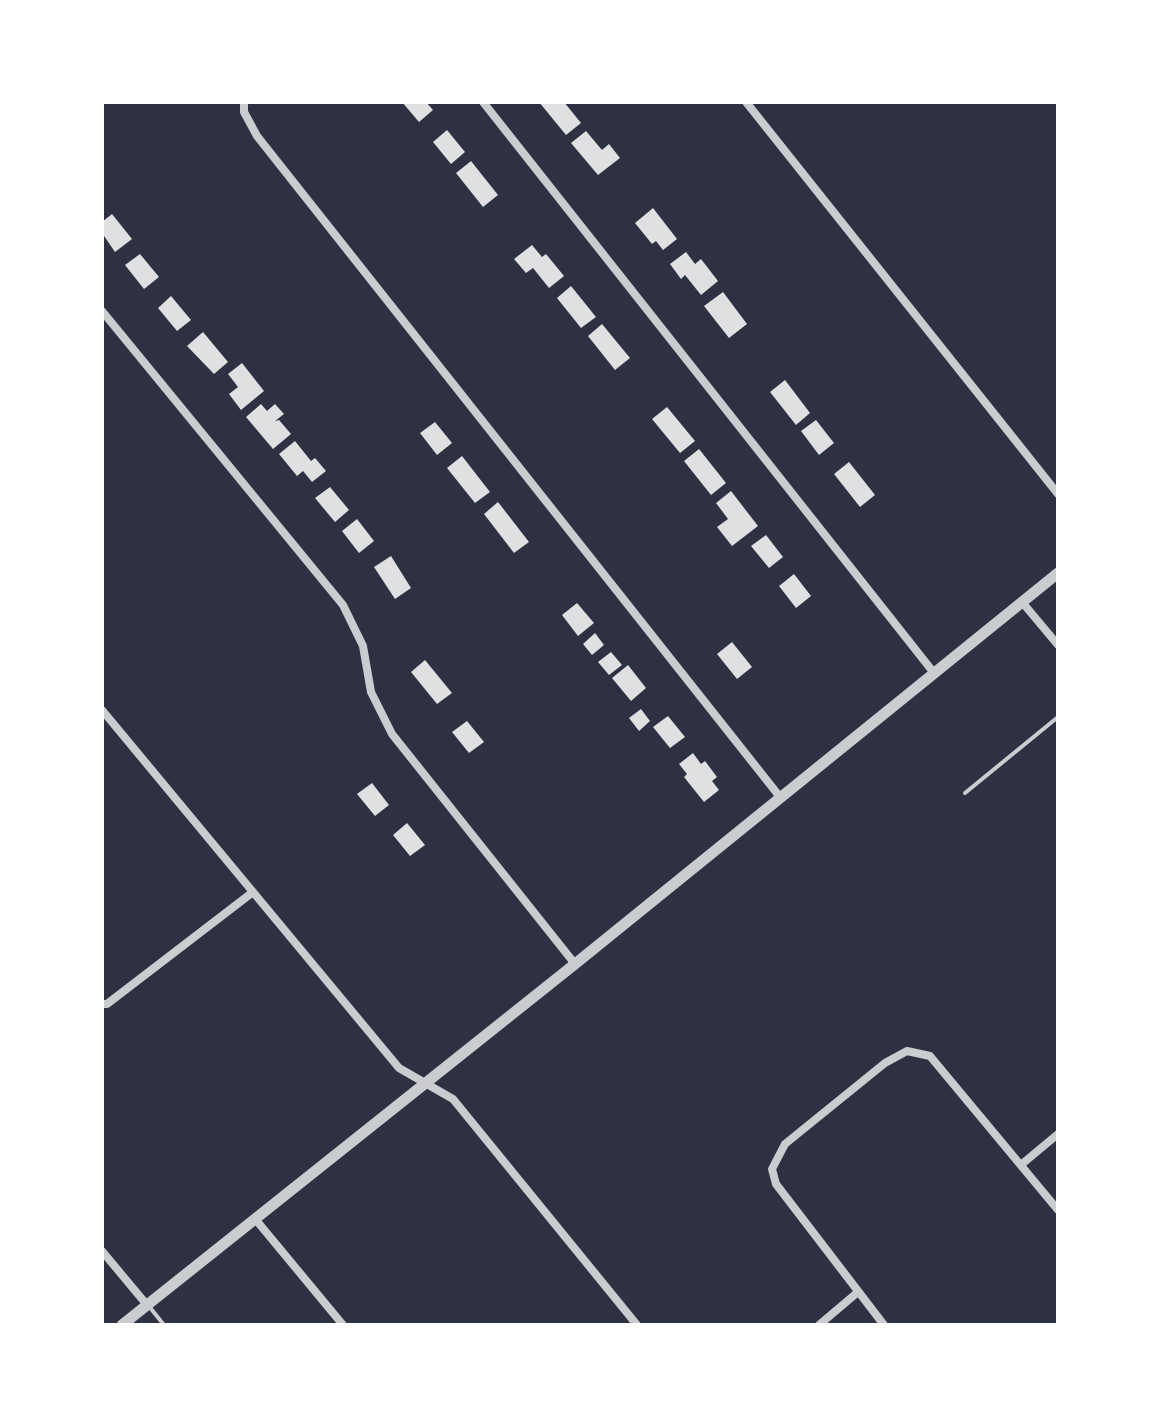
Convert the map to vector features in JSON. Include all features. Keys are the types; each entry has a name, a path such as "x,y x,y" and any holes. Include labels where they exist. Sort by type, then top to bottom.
{"street":[{"path":"244,102 247,120 257,136 780,797"},
{"path":"483,102 934,673"},
{"path":"746,102 1058,494"},
{"path":"102,311 343,605 363,646 375,700 392,734 575,964"},
{"path":"122,1325 1058,573"},
{"path":"1022,602 1058,645"},
{"path":"102,710 399,1068 453,1099 637,1325"},
{"path":"102,1004 107,1004 253,892"},
{"path":"884,1325 776,1184 772,1169 785,1144 885,1063 907,1051 930,1056 1058,1210"},
{"path":"1022,1164 1058,1134"},
{"path":"256,1220 343,1325"},
{"path":"102,1251 147,1305"},
{"path":"819,1325 858,1292"}],"lane":[{"path":"965,793 1058,717"},
{"path":"147,1305 164,1325"}],"building":[{"path":"402,102 426,102 433,110 419,122"},
{"path":"539,102 564,102 581,123 566,135"},
{"path":"447,130 465,152 451,164 433,142"},
{"path":"586,131 602,150 609,144 620,158 598,175 571,143"},
{"path":"471,161 498,195 483,207 456,173"},
{"path":"653,208 677,239 663,250 656,241 652,244 635,223"},
{"path":"112,214 132,239 115,252 102,233 102,222"},
{"path":"532,245 542,257 546,254 564,276 549,288 533,268 526,273 514,259"},
{"path":"686,252 695,264 701,259 718,281 701,295 685,275 681,279 670,264"},
{"path":"140,254 159,277 144,289 125,265"},
{"path":"571,286 596,317 581,328 557,298"},
{"path":"723,292 747,324 729,338 704,306"},
{"path":"171,296 191,320 177,331 158,308"},
{"path":"602,324 630,358 615,370 588,336"},
{"path":"203,332 228,362 214,374 187,346"},
{"path":"242,363 264,391 241,410 229,394 238,387 228,374"},
{"path":"785,380 810,413 796,425 770,392"},
{"path":"261,404 267,411 275,404 284,414 275,421 279,420 291,434 273,449 246,417"},
{"path":"667,407 695,441 680,453 652,419"},
{"path":"816,420 834,443 819,455 801,431"},
{"path":"435,422 452,443 437,455 420,433"},
{"path":"295,441 311,461 315,458 326,471 312,482 303,471 297,476 279,454"},
{"path":"699,449 726,483 711,495 684,461"},
{"path":"462,456 490,492 475,503 447,468"},
{"path":"849,462 875,495 860,507 834,474"},
{"path":"330,487 349,510 335,522 315,498"},
{"path":"731,491 758,526 732,546 717,527 728,519 716,503"},
{"path":"498,502 529,542 514,553 484,514"},
{"path":"357,519 374,541 359,553 342,531"},
{"path":"766,535 783,557 769,568 751,546"},
{"path":"391,556 411,588 395,599 374,567"},
{"path":"794,574 811,596 796,608 779,586"},
{"path":"577,603 594,623 578,636 562,615"},
{"path":"595,633 604,645 592,655 583,644"},
{"path":"732,642 752,667 737,679 717,654"},
{"path":"611,652 622,665 609,675 598,662"},
{"path":"425,660 452,693 437,704 411,672"},
{"path":"628,665 646,688 631,701 612,678"},
{"path":"641,709 650,721 639,731 629,718"},
{"path":"668,716 685,737 670,748 653,727"},
{"path":"467,721 484,742 469,753 452,732"},
{"path":"693,753 701,764 705,761 717,777 712,781 719,790 704,802 684,777 687,774 679,764"},
{"path":"372,783 389,805 375,816 357,794"},
{"path":"407,823 425,845 410,856 393,835"}]}
